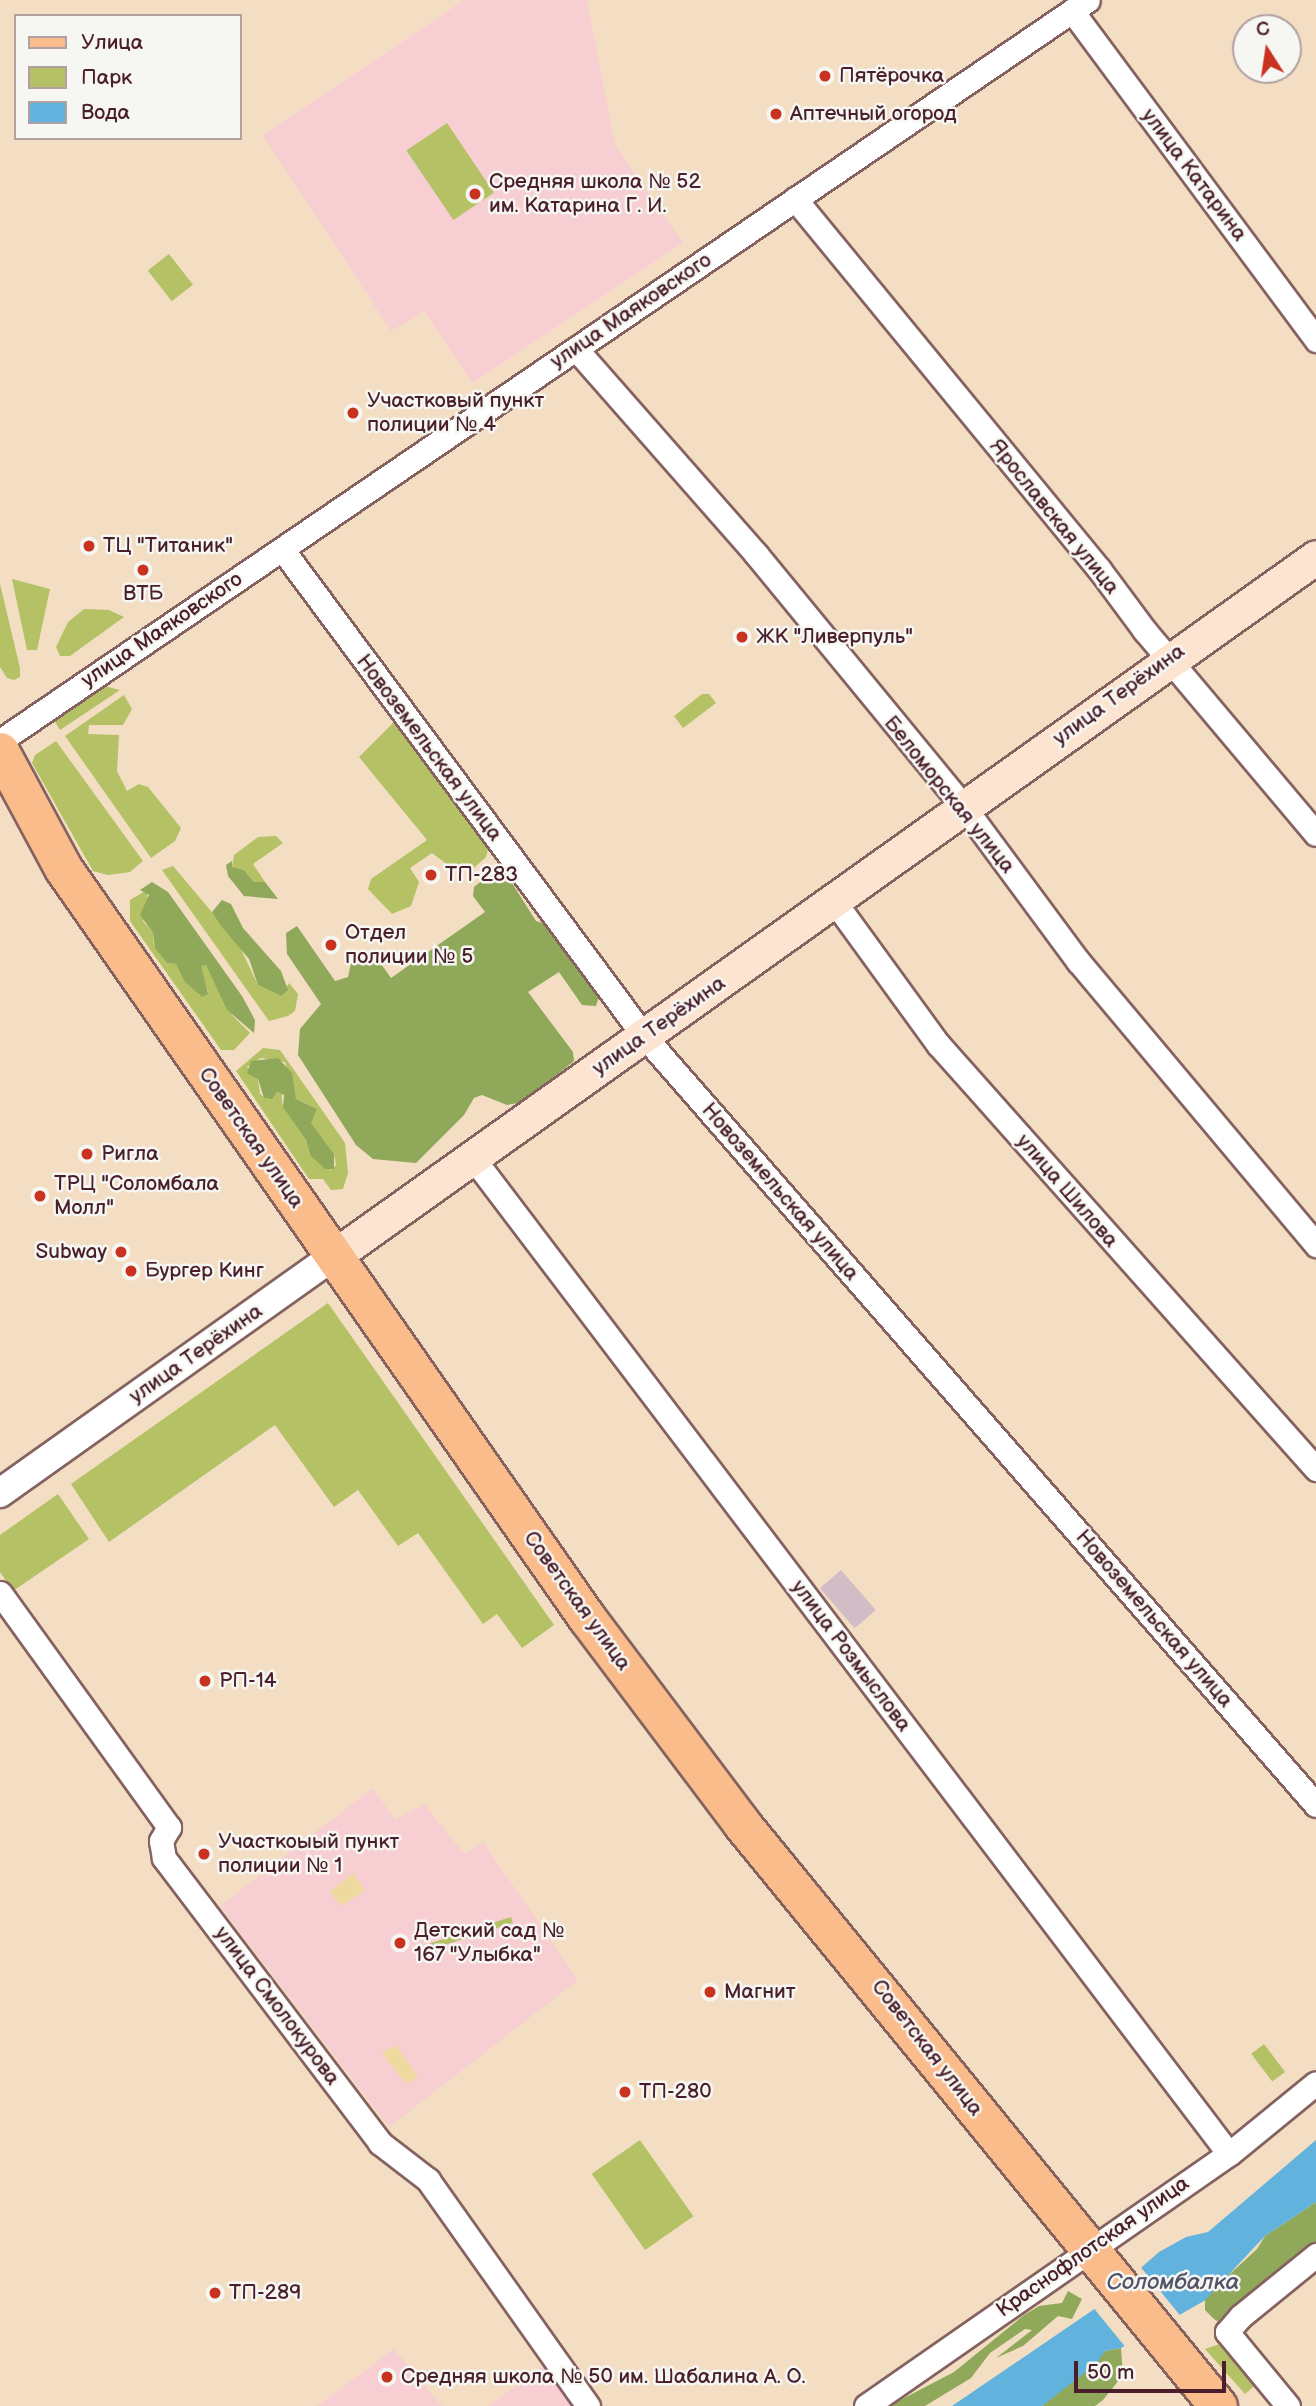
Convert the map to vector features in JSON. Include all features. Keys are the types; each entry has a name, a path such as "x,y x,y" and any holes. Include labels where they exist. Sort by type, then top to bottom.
{"main road":[{"name":"улица Терёхина","path":"334,1256 834,901 1168,659 1316,557"},
{"name":"Советская улица","path":"0,751 63,868 587,1618 710,1781 1092,2257 1218,2406"}],"street":[{"name":"улица Маяковского","path":"0,741 1080,6"},
{"name":"улица Катарина","path":"1080,6 1316,340"},
{"name":"Ярославская улица","path":"795,199 1099,569 1168,659 1316,834"},
{"name":"Беломорская улица","path":"576,349 755,554 964,807 1078,961 1316,1245"},
{"name":"Новоземельская улица","path":"282,549 644,1037 1316,1805"},
{"name":"улица Шилова","path":"834,901 938,1044 1316,1468"},
{"name":"улица Розмыслова","path":"473,1158 1229,2154"},
{"name":"улица Терёхина","path":"0,1493 334,1256"},
{"name":"улица Смолокурова","path":"0,1593 169,1827 161,1841 164,1858 372,2133 428,2180 588,2406"},
{"name":"Краснофлотская улица","path":"866,2406 1092,2257 1229,2154 1316,2083"},
{"path":"1288,2406 1227,2332 1241,2316 1316,2256"}],"shaded area":[{"name":"Средняя школа № 52 им. Катарина Г. И.","path":"464,0 587,0 615,145 683,243 473,383 424,311 391,331 263,135"},
{"path":"841,1570 876,1610 855,1628 820,1588"},
{"name":"Детский сад № 167 \"Улыбка\"","path":"373,1788 395,1820 424,1804 464,1854 483,1842 578,1980 389,2127 220,1906"},
{"name":"Средняя школа № 50 им. Шабалина А. О.","path":"394,2349 442,2406 317,2406"},
{"name":"Средняя школа № 50 им. Шабалина А. О.","path":"546,2364 575,2406 488,2406"}],"green space":[{"path":"447,123 494,193 453,220 406,150"},
{"path":"169,254 193,285 172,301 148,271"},
{"path":"12,579 50,589 37,650 27,650"},
{"path":"0,584 20,668 20,677 14,680 7,678 0,667"},
{"path":"84,609 109,610 124,617 70,656 60,656 56,647 68,622"},
{"path":"100,685 120,690 60,730 52,717"},
{"path":"702,694 709,694 716,703 683,728 674,716"},
{"path":"124,695 132,709 123,725 89,725 88,734 119,735 117,771 127,791 139,784 148,787 181,828 175,841 151,858 65,736"},
{"path":"397,719 489,845 486,857 474,868 453,869 432,853 410,868 419,882 411,906 392,914 368,889 371,879 427,840 359,757"},
{"path":"56,741 143,861 130,872 108,875 93,871 32,763 35,755"},
{"path":"276,836 283,843 253,864 265,882 254,882 244,870 232,867 234,855 258,837"},
{"path":"232,861 232,867 244,870 254,882 265,882 278,899 244,896 228,876 226,865"},
{"path":"173,866 238,943 258,985 281,996 289,983 298,994 295,1011 288,1016 269,1021 162,870"},
{"path":"504,877 512,883 536,921 550,925 601,990 596,1006 582,1005 559,972 528,992 573,1052 574,1061 523,1102 507,1105 482,1095 474,1098 464,1115 416,1163 373,1159 356,1145 298,1055 300,1029 321,1004 287,954 286,933 297,926 335,981 348,977 351,963 359,958 379,961 391,978 485,912 473,896 474,887 484,879"},
{"path":"152,882 168,892 242,996 255,1020 254,1033 227,1010 206,965 201,966 208,994 202,997 185,982 176,964 167,963 155,948 153,933 140,915 149,895 140,890"},
{"path":"147,890 148,904 143,921 153,933 154,945 167,963 176,964 199,995 208,992 201,974 201,965 206,965 232,1015 250,1033 234,1050 221,1050 130,921 130,900"},
{"path":"222,900 231,904 243,928 281,971 288,990 281,996 258,985 249,959 212,912"},
{"path":"263,1048 280,1050 345,1143 348,1173 343,1189 331,1190 323,1179 309,1179 236,1071","holes":["261,1058 285,1062 296,1099 317,1109 310,1122 334,1154 336,1165 331,1170 310,1155 306,1140 282,1103 282,1094 277,1092 267,1099 260,1094 258,1079 247,1067"]},
{"path":"278,1058 292,1073 296,1099 317,1109 311,1123 334,1154 334,1169 325,1169 310,1155 306,1140 283,1107 284,1095 277,1092 272,1099 264,1098 258,1079 247,1073 251,1061"},
{"path":"328,1303 554,1625 522,1648 497,1614 483,1624 418,1533 398,1546 358,1490 334,1507 275,1425 109,1542 71,1484"},
{"path":"58,1494 89,1539 13,1591 0,1572 0,1535"},
{"path":"511,1917 513,1923 429,1950 427,1944"},
{"path":"1264,2044 1285,2072 1272,2082 1251,2054"},
{"path":"640,2140 693,2216 645,2250 592,2174"},
{"path":"1316,2202 1316,2242 1258,2286 1223,2325 1214,2319 1205,2310 1205,2297 1257,2249 1265,2236"},
{"path":"1068,2291 1082,2299 1072,2319 1058,2316 1023,2346 996,2358 1032,2330 1025,2329 990,2353 971,2378 925,2406 889,2406 954,2372 1039,2306 1062,2303"},
{"path":"1228,2341 1260,2381 1245,2394 1205,2349"},
{"path":"1121,2348 1123,2375 1095,2406 1042,2406 1105,2351"}],"sand":[{"path":"353,1873 365,1890 341,1906 330,1892"},
{"path":"396,2045 418,2077 406,2084 382,2053"}],"water":[{"name":"Соломбалка","path":"1316,2140 1316,2202 1265,2236 1204,2301 1121,2348 1105,2351 1096,2364 1042,2406 952,2406 1093,2310 1159,2252 1186,2237 1208,2232"}],"pier":[{"path":"1139,2265 1183,2319 1127,2349 1092,2306"}],"place":[{"name":"Пятёрочка","path":"825,76"},
{"name":"Аптечный огород","path":"776,114"},
{"name":"Средняя школа № 52 им. Катарина Г. И.","path":"475,194"},
{"name":"Участковый пункт полиции № 4","path":"353,413"},
{"name":"ТЦ \"Титаник\"","path":"89,546"},
{"name":"ВТБ","path":"143,570"},
{"name":"ЖК \"Ливерпуль\"","path":"742,637"},
{"name":"ТП-283","path":"431,875"},
{"name":"Отдел полиции № 5","path":"331,945"},
{"name":"Ригла","path":"87,1154"},
{"name":"ТРЦ \"Соломбала Молл\"","path":"40,1196"},
{"name":"Subway","path":"121,1252"},
{"name":"Бургер Кинг","path":"131,1271"},
{"name":"РП-14","path":"205,1681"},
{"name":"Участкоыый пункт полиции № 1","path":"204,1854"},
{"name":"Детский сад № 167 \"Улыбка\"","path":"400,1943"},
{"name":"Магнит","path":"710,1992"},
{"name":"ТП-280","path":"625,2092"},
{"name":"ТП-289","path":"215,2293"},
{"name":"Средняя школа № 50 им. Шабалина А. О.","path":"387,2377"}]}
